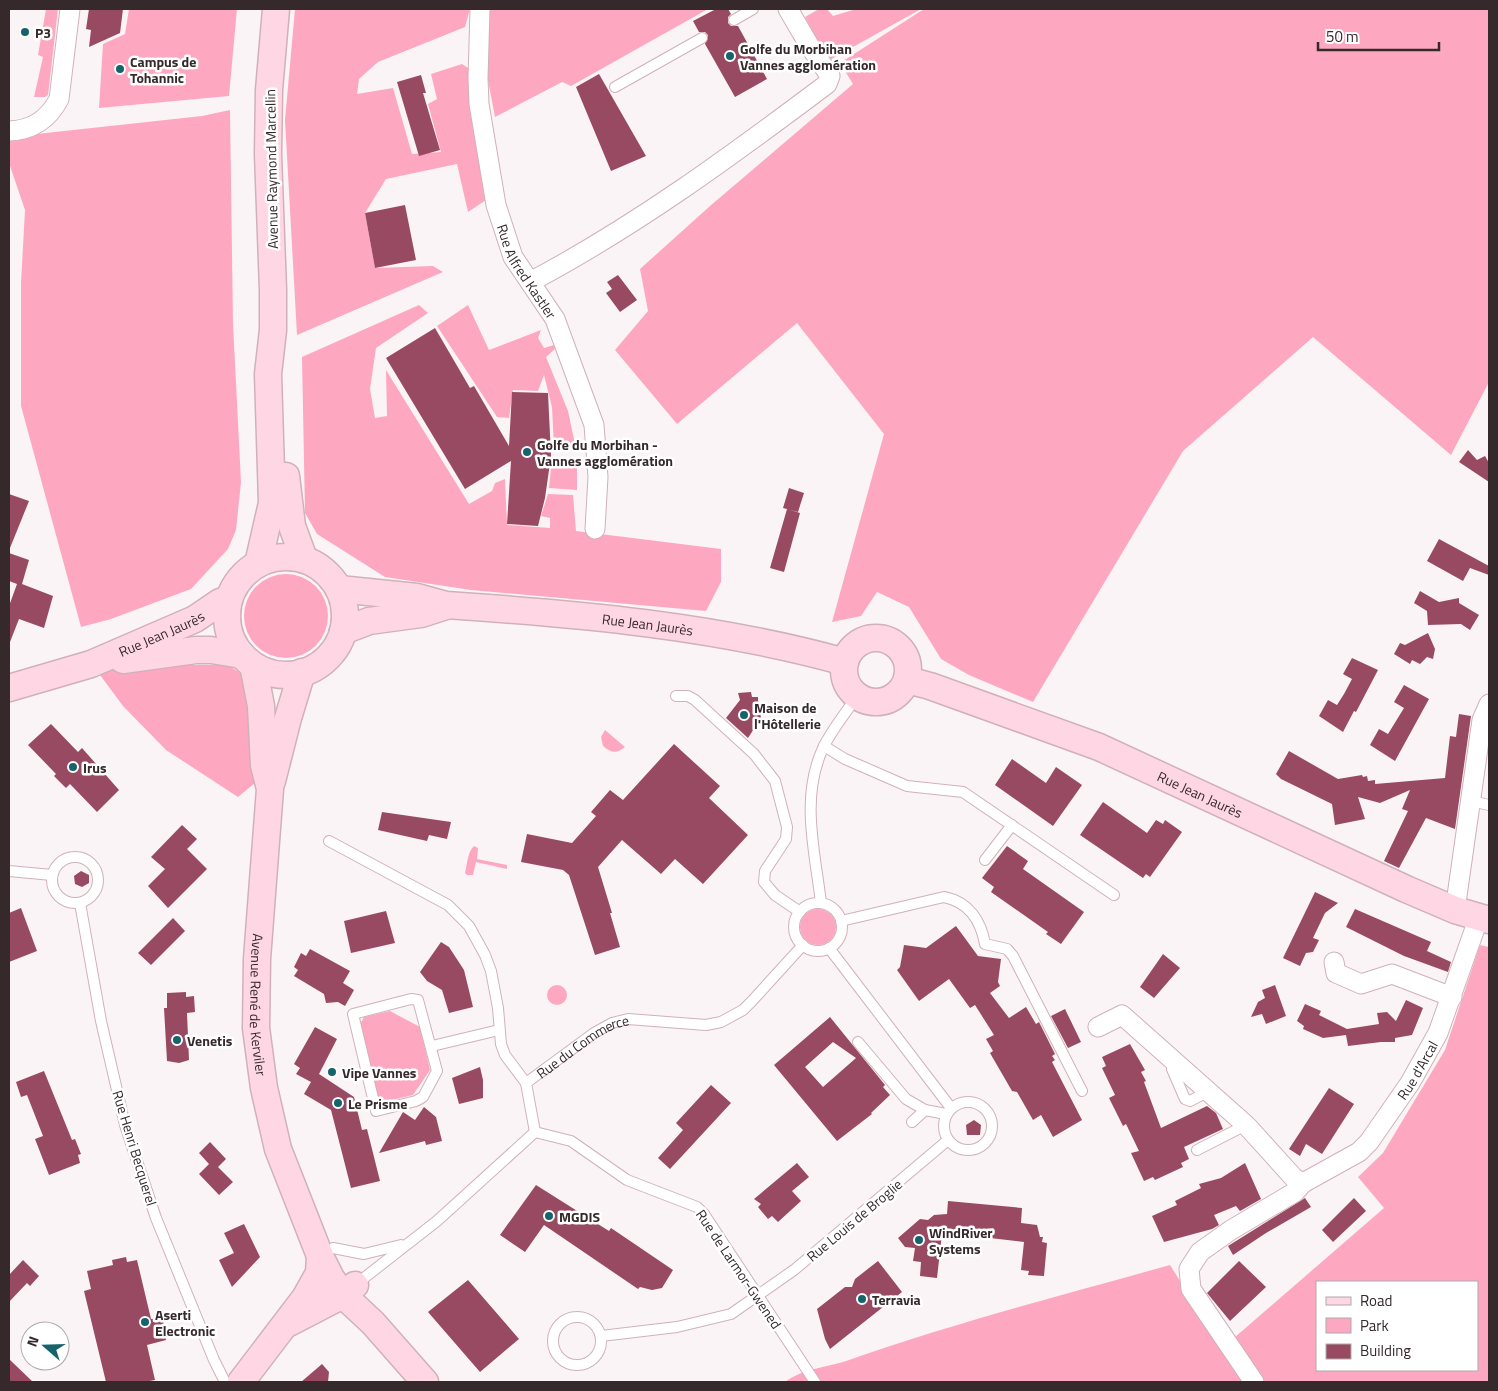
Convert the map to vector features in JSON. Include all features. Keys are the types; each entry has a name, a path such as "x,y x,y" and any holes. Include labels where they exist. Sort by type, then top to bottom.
{"main road":[{"name":"Avenue Raymond Marcellin","path":"258,564 272,502 268,374 273,330 272,227 268,154 269,90 276,9"},
{"name":"Avenue Raymond Marcellin","path":"273,330 281,368 289,510 294,532 304,560"},
{"path":"281,557 304,560 318,566 330,576 339,589 345,617 343,631 334,650 320,664 302,672 277,674 248,660 234,643 228,629 227,614 230,599 240,578 258,564 281,557"},
{"name":"Rue Jean Jaurès","path":"339,589 417,597 446,605 681,627 763,642 845,662"},
{"name":"Rue Jean Jaurès","path":"9,688 90,664 195,619 220,602 230,599"},
{"name":"Rue Jean Jaurès","path":"343,631 370,621 420,614 446,605"},
{"path":"885,639 894,643 904,655 908,670 907,680 902,689 886,700 866,700 857,696 846,681 845,662 849,653 856,645 865,640 885,639"},
{"name":"Rue Jean Jaurès","path":"90,664 196,650 211,650 248,660"},
{"name":"Avenue René de Kerviler","path":"248,660 261,706 264,765 270,789"},
{"name":"Avenue René de Kerviler","path":"302,672 288,718 278,767 270,789 257,959 256,1028 264,1088 278,1149 304,1215 349,1290 373,1323 425,1382"},
{"name":"Rue Jean Jaurès","path":"907,680 930,686 1099,747 1370,873 1474,915"},
{"path":"242,1382 285,1325 319,1273 326,1252"},
{"path":"285,1325 349,1290"}],"street":[{"path":"9,131 29,129 37,124 52,110 59,98 70,9"},
{"name":"Rue Alfred Kastler","path":"480,9 478,78 482,130 496,206 512,257 555,319 594,425 598,477 595,529"},
{"path":"530,282 605,241 731,156 826,84 830,76 828,71 809,45 788,9"},
{"name":"Rue d'Arcal","path":"1254,1382 1191,1289 1189,1269 1200,1252 1231,1230 1295,1192 1303,1183 1346,1161 1368,1142 1426,1057 1452,997 1474,915 1482,720 1489,704"},
{"path":"1334,962 1336,973 1361,984 1392,974 1452,997"},
{"path":"1098,1027 1122,1015 1246,1125 1294,1178 1303,1183"}],"lane":[{"path":"734,20 753,9"},
{"path":"616,88 702,38"},
{"path":"676,696 688,696 695,700 754,754 775,781 787,827 786,839 765,871 764,882 776,895 800,912"},
{"path":"821,903 809,802 813,775 824,746 857,696"},
{"path":"824,746 845,759 907,786 963,792 1114,895"},
{"path":"985,860 1012,824"},
{"path":"329,841 448,906 469,926 486,955 491,970 498,1008 498,1030 505,1055 526,1084"},
{"path":"66,858 80,858 92,864 97,875 97,887 91,898 80,903 66,902 56,894 51,882 52,875 55,868 66,858"},
{"path":"9,871 52,875"},
{"path":"842,921 944,896 956,901 979,920 985,944 1007,949 1013,956 1082,1091"},
{"name":"Rue Henri Becquerel","path":"80,903 102,1021 125,1124 156,1218 225,1382"},
{"path":"821,903 833,908 842,921 840,937 829,948 812,950 803,945 794,927 800,912 806,907 821,903"},
{"name":"Rue du Commerce","path":"535,1132 526,1084 594,1033 612,1023 628,1019 706,1025 721,1022 743,1010 803,945"},
{"path":"829,948 948,1111"},
{"path":"411,999 418,1000 432,1046 437,1071 423,1097 416,1101 376,1111 353,1014 411,999"},
{"path":"432,1046 498,1030"},
{"path":"858,1042 906,1099 925,1110 948,1111"},
{"path":"972,1102 985,1108 990,1116 992,1125 991,1135 986,1144 972,1150 961,1149 948,1140 943,1123 948,1111 958,1103 972,1102"},
{"path":"912,1122 925,1110"},
{"path":"1197,1150 1246,1125"},
{"path":"349,1290 405,1244 438,1221 535,1132"},
{"name":"Rue de Larmor-Gwened","path":"535,1132 571,1141 628,1180 697,1207 704,1214 815,1382"},
{"name":"Rue Louis de Broglie","path":"601,1336 677,1327 731,1314 794,1270 948,1140"},
{"path":"326,1252 364,1254 405,1244"},
{"path":"576,1318 592,1322 601,1336 599,1352 588,1363 580,1365 565,1362 554,1347 554,1336 557,1329 568,1320 576,1318"}],"green space":[{"path":"46,9 58,9 48,95 45,97 34,97 43,57 38,55"},
{"path":"129,9 237,9 229,96 99,108 103,44 125,34"},
{"path":"295,9 470,9 465,27 378,62 359,79 357,94 393,88 412,154 441,152 428,104 437,99 431,74 462,64 468,68 472,121 486,200 468,212 457,164 386,179 365,213 375,268 433,266 443,272 297,335 285,120"},
{"path":"487,9 708,9 571,86 562,82 495,117 488,80"},
{"path":"819,9 827,9 833,16 856,9 921,9 828,61 805,17"},
{"path":"924,9 1489,9 1489,382 1451,455 1313,337 1183,451 1033,702 969,675 941,659 909,607 877,592 861,616 832,622 884,434 797,323 677,424 615,350 648,311 640,269 710,206 853,84 840,63"},
{"path":"230,110 233,324 241,482 236,530 228,549 191,589 111,619 81,627 21,406 21,283 25,210 9,163 9,137 202,116"},
{"path":"419,305 428,313 376,348 370,389 375,418 387,416 386,370 469,504 492,491 495,483 505,479 507,525 550,528 550,518 541,516 548,494 573,495 576,531 721,549 721,582 706,611 471,590 385,577 317,534 305,513 302,357"},
{"path":"468,305 489,350 541,330 538,338 544,348 554,345 556,348 546,357 568,411 576,449 554,447 552,407 544,375 538,391 513,390 509,418 497,417 437,326"},
{"path":"552,458 577,458 577,490 549,488"},
{"path":"286,574 302,577 316,586 325,600 328,616 325,632 316,646 302,655 286,658 270,655 256,646 247,632 244,616 247,600 256,586 270,577"},
{"path":"170,665 229,666 239,672 251,695 253,709 248,728 255,756 255,783 238,797 166,750 123,706 97,671"},
{"path":"605,730 625,747 614,752 603,746 601,737"},
{"path":"474,846 478,848 477,859 507,865 507,869 476,862 473,875 467,875 465,873 468,858"},
{"path":"818,909 831,914 836,927 831,940 818,945 805,940 800,927 805,914"},
{"path":"1480,945 1489,947 1489,1382 785,1382 808,1371 840,1363 928,1334 1170,1265 1218,1341 1234,1338 1384,1208 1358,1177 1383,1153 1445,1050"},
{"path":"557,985 564,988 567,995 564,1002 557,1005 550,1002 547,995 550,988"},
{"path":"390,1011 420,1027 430,1070 413,1095 384,1102 372,1093 356,1032 364,1017"}],"building":[{"path":"89,9 123,9 120,33 89,47 91,30 86,29"},
{"path":"716,9 728,9 731,14 728,17 728,23 731,26 738,26 767,79 735,97 705,44 708,35 705,32 699,32 693,21"},
{"path":"599,74 646,156 611,171 576,87"},
{"path":"421,75 426,93 423,93 440,150 419,156 397,82"},
{"path":"405,205 416,260 375,268 365,213"},
{"path":"618,275 637,300 620,312 606,293 612,289 607,282"},
{"path":"435,328 470,388 474,386 509,446 512,392 548,393 551,456 545,498 538,526 507,524 511,461 465,489 386,358"},
{"path":"1468,450 1477,460 1485,456 1489,463 1489,482 1459,462"},
{"path":"789,488 804,493 798,512 783,508"},
{"path":"9,494 29,501 10,548 9,548"},
{"path":"787,509 800,513 784,572 770,568"},
{"path":"1439,539 1489,566 1489,575 1470,568 1463,581 1427,561"},
{"path":"9,553 29,560 22,584 53,596 44,628 19,619 10,642 9,606 17,584 9,581"},
{"path":"1420,591 1439,602 1459,598 1459,603 1479,615 1470,630 1461,624 1428,625 1427,611 1414,603"},
{"path":"1428,633 1435,649 1433,659 1427,657 1420,664 1412,660 1410,664 1394,654 1400,643 1405,645"},
{"path":"1352,658 1378,670 1343,732 1319,716 1328,700 1337,705 1344,694 1352,679 1343,674"},
{"path":"1404,685 1429,699 1395,761 1370,745 1379,729 1388,734 1404,708 1394,702"},
{"name":"Maison de l'Hôtellerie","path":"751,692 752,697 758,697 758,701 764,707 760,713 761,718 748,738 726,718 740,700 738,693"},
{"path":"1459,714 1471,716 1455,829 1426,818 1399,868 1384,861 1408,811 1402,809 1410,790 1380,803 1358,797 1365,819 1335,825 1332,804 1281,779 1276,774 1289,751 1338,779 1362,775 1363,777 1367,776 1368,781 1375,780 1375,784 1445,778 1450,736 1456,737"},
{"name":"Irus","path":"51,724 78,752 82,748 119,790 97,812 70,784 66,788 54,776 56,774 28,745"},
{"path":"674,744 720,786 709,798 748,835 703,884 675,859 661,874 622,840 598,867 620,947 595,955 569,875 563,870 521,862 527,834 572,843 596,816 591,812 610,790 623,800"},
{"path":"1012,759 1046,783 1056,767 1082,785 1053,826 995,785"},
{"path":"1103,802 1147,833 1156,820 1163,824 1165,820 1182,832 1150,877 1146,874 1143,878 1080,835"},
{"path":"382,812 451,822 447,839 429,835 427,841 378,830"},
{"path":"182,825 197,839 187,849 207,869 168,908 148,886 165,869 151,857"},
{"path":"1007,846 1028,861 1023,869 1084,912 1061,944 1046,934 1048,932 991,892 994,887 982,878"},
{"path":"81,871 89,875 89,883 82,887 75,884 74,876"},
{"path":"1315,892 1338,903 1325,913 1313,938 1319,940 1313,952 1306,953 1300,966 1283,958"},
{"path":"21,908 37,951 9,962 9,913"},
{"path":"1355,909 1431,942 1427,951 1451,962 1448,972 1404,956 1346,927"},
{"path":"386,911 395,943 351,953 344,921"},
{"path":"173,918 185,931 151,965 138,953"},
{"path":"956,926 978,956 1001,959 998,982 1000,986 990,993 1009,1018 1026,1007 1036,1024 1039,1022 1055,1054 1052,1056 1055,1060 1052,1062 1082,1120 1053,1137 1041,1115 1033,1120 1017,1092 1012,1091 990,1053 993,1051 986,1039 994,1035 975,1005 970,1008 949,979 919,1001 897,970 900,967 904,945 926,948"},
{"path":"441,942 449,947 464,970 473,1007 449,1013 442,990 427,981 420,972"},
{"path":"310,949 350,971 343,983 354,990 345,1006 338,1002 326,1003 324,994 294,976 298,970 294,967 301,953 306,956"},
{"path":"1163,954 1180,968 1154,998 1140,987"},
{"path":"1275,985 1286,1016 1266,1024 1262,1014 1251,1017 1258,1002 1265,998 1262,990"},
{"name":"Venetis","path":"186,992 186,997 194,996 195,1012 187,1013 189,1060 179,1063 167,1061 164,1008 167,1008 167,993"},
{"path":"1406,1000 1423,1008 1412,1035 1395,1038 1395,1042 1348,1046 1346,1035 1323,1038 1303,1029 1304,1026 1297,1021 1305,1004 1321,1011 1319,1015 1347,1029 1379,1024 1377,1013 1387,1012 1396,1021"},
{"path":"1065,1009 1081,1042 1068,1048 1051,1016"},
{"path":"830,1017 885,1085 883,1087 890,1095 872,1114 837,1141 774,1065","holes":["833,1042 856,1058 823,1087 805,1067"]},
{"name":"Le Prisme","path":"315,1027 337,1039 319,1074 354,1097 362,1130 367,1129 380,1181 351,1188 331,1110 304,1094 311,1082 296,1074 300,1068 294,1064"},
{"path":"1130,1044 1145,1070 1141,1072 1146,1081 1144,1082 1161,1128 1207,1106 1216,1113 1223,1129 1184,1147 1189,1159 1181,1163 1183,1167 1155,1180 1153,1177 1144,1181 1131,1153 1139,1151 1126,1124 1123,1126 1109,1098 1115,1095 1102,1068 1106,1066 1102,1057"},
{"path":"480,1067 483,1080 483,1098 459,1104 452,1078"},
{"path":"44,1071 72,1140 75,1139 81,1154 78,1155 80,1163 49,1175 35,1139 43,1136 27,1095 21,1097 16,1082"},
{"path":"711,1085 731,1103 670,1169 658,1158 683,1130 676,1123"},
{"path":"1329,1088 1354,1104 1322,1154 1306,1144 1300,1156 1289,1149"},
{"path":"424,1107 436,1117 442,1141 426,1145 425,1141 379,1153 403,1112 415,1120"},
{"path":"974,1120 981,1125 980,1135 967,1135 966,1125"},
{"path":"210,1142 226,1159 218,1167 233,1182 219,1195 199,1174 209,1164 199,1153"},
{"path":"797,1163 809,1177 792,1191 801,1201 778,1222 772,1216 768,1219 758,1207 761,1204 754,1199"},
{"path":"1245,1163 1261,1199 1240,1211 1236,1206 1214,1215 1219,1225 1212,1229 1164,1242 1152,1216 1177,1205 1175,1201 1201,1188 1199,1184 1221,1178"},
{"path":"536,1185 609,1231 611,1228 673,1270 662,1288 652,1290 640,1287 638,1289 544,1225 525,1252 500,1235"},
{"path":"1305,1198 1311,1207 1233,1255 1228,1246"},
{"path":"1354,1198 1366,1211 1333,1242 1322,1230"},
{"name":"WindRiver Systems","path":"948,1201 1022,1208 1021,1223 1037,1225 1040,1237 1043,1237 1042,1242 1047,1243 1044,1276 1028,1275 1029,1271 1021,1270 1024,1242 990,1238 982,1230 973,1237 942,1234 937,1278 920,1276 921,1262 913,1261 915,1248 905,1247 898,1238 920,1219 928,1220 934,1215 947,1214"},
{"path":"244,1224 260,1257 232,1287 219,1260 234,1253 224,1233"},
{"name":"Aserti Electronic","path":"126,1257 127,1262 137,1260 151,1319 163,1318 166,1340 147,1345 155,1380 144,1382 106,1382 84,1291 91,1289 87,1271 113,1265 112,1260"},
{"path":"23,1260 39,1276 30,1286 27,1283 9,1302 9,1275"},
{"name":"Terravia","path":"878,1261 902,1292 830,1349 825,1339 817,1309 845,1287 852,1287 855,1279"},
{"path":"1239,1261 1266,1287 1230,1321 1207,1293"},
{"path":"468,1280 519,1339 480,1372 428,1312"},
{"path":"9,1359 33,1382 9,1382"},
{"path":"322,1364 329,1372 328,1382 301,1382"}],"place":[{"name":"P3","path":"25,32"},
{"name":"Golfe du Morbihan Vannes agglomération","path":"730,56"},
{"name":"Campus de Tohannic","path":"120,69"},
{"name":"Golfe du Morbihan - Vannes agglomération","path":"527,452"},
{"name":"Maison de l'Hôtellerie","path":"744,715"},
{"name":"Irus","path":"73,767"},
{"name":"Venetis","path":"177,1040"},
{"name":"Vipe Vannes","path":"332,1072"},
{"name":"Le Prisme","path":"338,1103"},
{"name":"MGDIS","path":"549,1216"},
{"name":"WindRiver Systems","path":"919,1240"},
{"name":"Terravia","path":"862,1299"},
{"name":"Aserti Electronic","path":"145,1322"}]}
